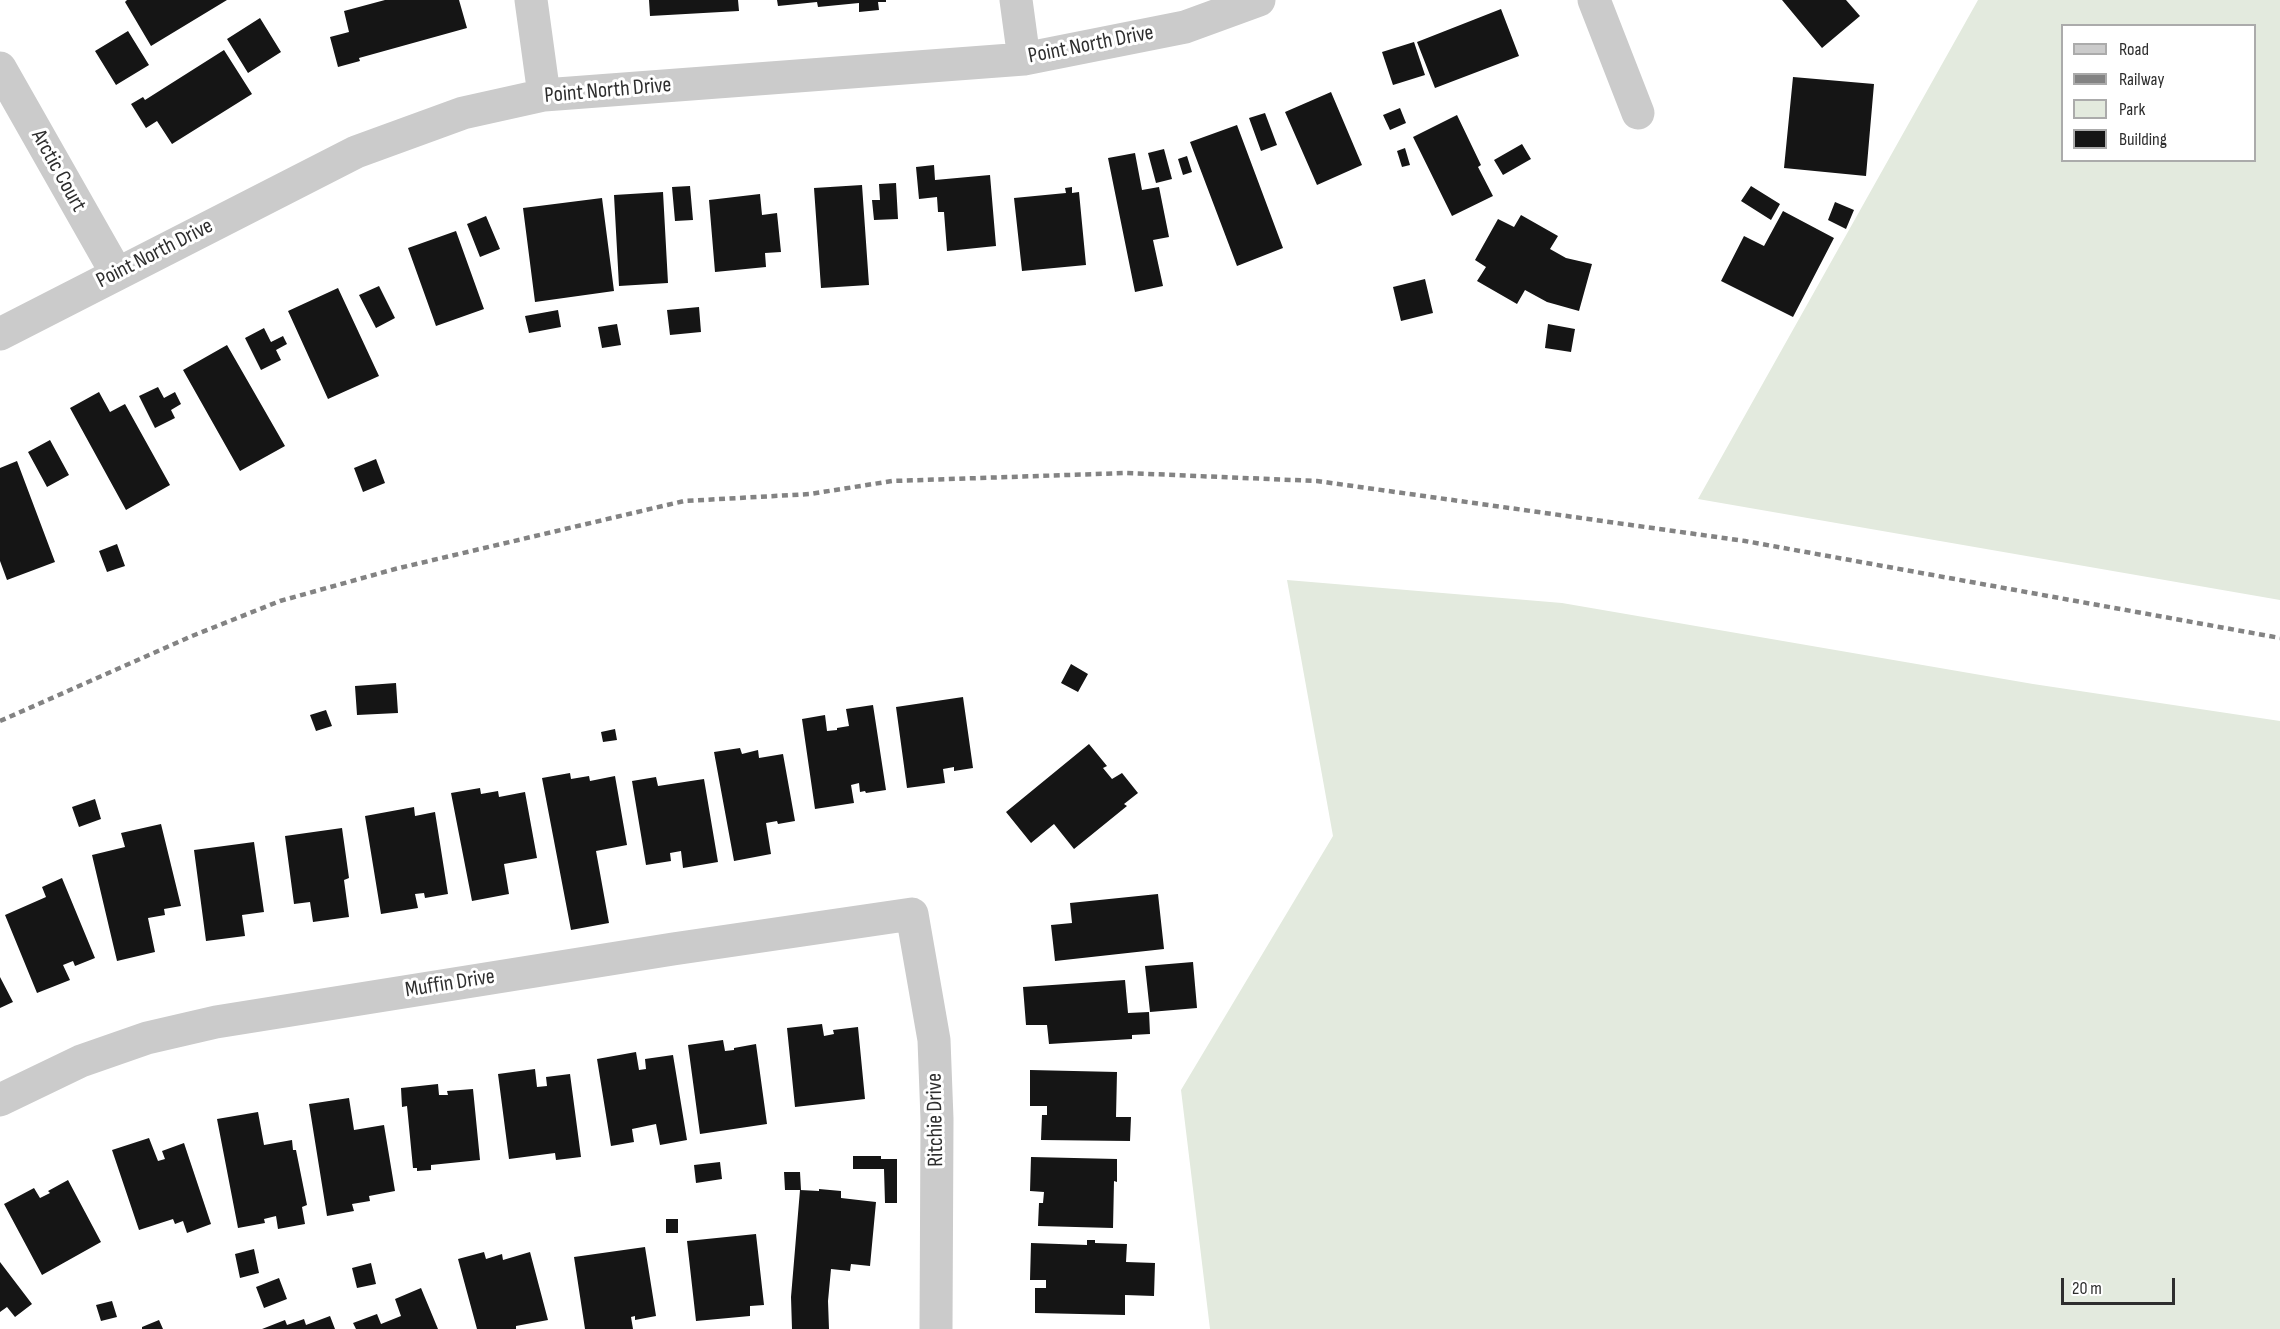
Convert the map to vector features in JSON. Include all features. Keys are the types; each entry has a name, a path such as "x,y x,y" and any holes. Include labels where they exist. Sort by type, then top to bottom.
{"street":[{"path":"531,0 544,95"},
{"path":"1016,0 1024,59"},
{"name":"Point North Drive","path":"0,334 356,152 463,113 544,95 1024,59 1185,27 1259,0"},
{"path":"1594,0 1638,113"},
{"name":"Arctic Court","path":"0,68 117,274"},
{"name":"Muffin Drive","path":"0,1100 81,1061 147,1038 216,1022 912,914"},
{"name":"Ritchie Drive","path":"912,914 934,1040 937,1119 936,1329"}],"green space":[{"path":"1978,0 2280,0 2280,600 1698,499"},
{"path":"1287,580 1562,603 2033,684 2280,721 2280,1329 1210,1329 1181,1090 1333,836"}],"building":[{"path":"127,0 227,0 151,46 125,2"},
{"path":"385,0 459,0 467,28 359,58 360,61 338,67 330,37 349,32 344,11"},
{"path":"649,0 738,0 739,11 650,16"},
{"path":"777,0 886,0 886,2 878,2 879,10 859,12 859,3 818,7 817,2 778,6"},
{"path":"1782,0 1846,0 1860,16 1822,48"},
{"path":"1501,9 1519,56 1435,88 1417,42"},
{"path":"260,18 281,52 248,73 227,39"},
{"path":"128,31 149,65 116,85 95,51"},
{"path":"1414,42 1425,75 1393,85 1382,52"},
{"path":"224,50 252,94 172,144 157,121 146,128 131,104 143,97 145,100"},
{"path":"1793,77 1874,84 1866,176 1784,168"},
{"path":"1331,92 1362,165 1317,185 1285,112"},
{"path":"1400,108 1406,123 1390,130 1383,115"},
{"path":"1265,113 1277,145 1261,151 1249,118"},
{"path":"1457,115 1481,165 1478,167 1493,196 1452,216 1413,137"},
{"path":"1237,125 1283,248 1237,266 1190,142"},
{"path":"1522,144 1531,159 1503,175 1494,160"},
{"path":"1405,148 1410,165 1402,167 1397,151"},
{"path":"1164,149 1172,179 1156,183 1148,153"},
{"path":"1135,153 1142,190 1159,187 1169,237 1153,240 1163,286 1135,292 1108,158"},
{"path":"1187,156 1192,172 1183,175 1178,159"},
{"path":"934,165 935,180 990,175 996,246 947,251 944,212 938,212 937,197 919,199 916,167"},
{"path":"896,183 898,219 874,220 872,200 880,200 879,184"},
{"path":"862,185 869,285 821,288 814,188"},
{"path":"690,186 693,220 675,221 672,187"},
{"path":"1751,186 1780,204 1771,220 1741,201"},
{"path":"1072,187 1072,193 1079,192 1086,265 1022,271 1014,198 1066,193 1065,188"},
{"path":"663,192 668,283 619,286 614,195"},
{"path":"760,194 762,215 777,213 781,252 765,253 766,267 715,272 709,200"},
{"path":"602,198 614,291 535,302 523,208"},
{"path":"1835,202 1854,210 1846,229 1828,220"},
{"path":"1783,211 1834,238 1793,317 1721,281 1744,236 1764,246"},
{"path":"1521,215 1558,236 1550,249 1566,258 1592,264 1579,311 1547,302 1525,290 1517,304 1477,281 1486,267 1475,260 1498,219 1514,227"},
{"path":"486,216 500,249 480,257 467,224"},
{"path":"456,231 484,309 436,326 408,248"},
{"path":"1425,279 1433,313 1401,321 1393,287"},
{"path":"379,286 395,318 376,328 359,295"},
{"path":"338,288 379,376 328,399 288,311"},
{"path":"699,307 701,332 670,335 667,310"},
{"path":"558,310 561,327 529,333 525,316"},
{"path":"617,324 621,345 602,348 598,327"},
{"path":"1548,324 1575,329 1571,352 1545,348"},
{"path":"264,328 271,342 283,336 287,344 276,350 281,360 261,370 245,338"},
{"path":"227,345 285,446 240,471 183,370"},
{"path":"158,387 164,398 175,392 181,404 171,410 175,418 155,428 139,396"},
{"path":"99,392 110,412 125,404 170,485 126,510 70,408"},
{"path":"50,440 69,475 47,487 28,452"},
{"path":"376,459 385,483 363,492 354,468"},
{"path":"17,461 55,562 7,580 0,561 0,468"},
{"path":"117,544 125,566 107,572 99,551"},
{"path":"1071,664 1088,674 1078,692 1061,683"},
{"path":"396,683 398,713 357,715 355,686"},
{"path":"963,697 973,768 954,771 954,767 943,769 945,783 907,788 896,707"},
{"path":"873,705 886,790 866,793 865,791 860,792 859,783 851,785 854,803 815,809 802,719 825,715 827,731 837,730 837,728 849,726 846,709"},
{"path":"326,710 332,726 316,731 310,715"},
{"path":"615,729 617,740 603,742 601,732"},
{"path":"1089,744 1107,766 1103,768 1112,779 1122,773 1138,793 1124,804 1127,806 1074,849 1054,824 1031,843 1006,812"},
{"path":"740,748 742,754 758,750 759,758 783,754 795,821 778,824 777,821 766,823 771,854 734,861 714,752"},
{"path":"570,773 571,779 589,776 590,781 615,776 627,845 596,851 609,923 571,930 542,778"},
{"path":"656,777 658,786 704,779 718,862 683,868 681,851 670,853 671,861 646,865 632,781"},
{"path":"480,788 481,794 498,791 499,797 525,792 537,858 504,864 509,894 472,901 451,793"},
{"path":"95,799 101,819 79,827 72,807"},
{"path":"414,807 415,816 435,812 448,894 425,898 424,893 415,894 418,908 381,914 365,816"},
{"path":"161,824 181,906 164,909 165,915 148,918 155,952 117,961 92,855 125,847 121,833"},
{"path":"342,828 349,878 344,880 349,917 313,922 310,902 294,904 285,836"},
{"path":"254,842 264,912 242,915 245,936 206,941 194,850"},
{"path":"62,878 95,958 75,966 73,961 63,965 70,980 37,993 5,915 46,897 42,887"},
{"path":"1158,894 1164,949 1055,961 1051,925 1072,923 1070,903"},
{"path":"1193,962 1197,1008 1150,1012 1145,966"},
{"path":"0,977 13,1002 0,1008"},
{"path":"1125,980 1128,1013 1149,1012 1150,1034 1132,1035 1132,1039 1049,1044 1047,1025 1026,1025 1023,987"},
{"path":"822,1024 824,1036 834,1034 833,1030 858,1027 865,1099 795,1107 787,1028"},
{"path":"723,1040 725,1051 756,1044 767,1124 700,1134 688,1045"},
{"path":"636,1052 639,1070 646,1069 645,1059 673,1055 687,1140 660,1145 656,1124 632,1129 634,1142 611,1146 597,1059"},
{"path":"535,1069 537,1087 547,1086 546,1077 570,1074 581,1157 556,1160 555,1153 509,1159 498,1074"},
{"path":"1030,1070 1117,1072 1116,1117 1131,1117 1130,1141 1041,1140 1042,1115 1047,1115 1047,1106 1030,1106"},
{"path":"438,1084 439,1095 448,1095 447,1091 473,1089 480,1160 431,1165 431,1170 417,1171 417,1168 413,1168 407,1106 402,1107 401,1088"},
{"path":"349,1098 354,1130 384,1125 395,1191 369,1196 370,1201 352,1204 354,1211 327,1216 309,1104"},
{"path":"258,1112 264,1145 292,1140 307,1205 302,1207 305,1224 278,1229 276,1216 264,1219 265,1223 238,1228 217,1119"},
{"path":"149,1138 158,1161 165,1159 162,1151 184,1143 211,1224 187,1233 183,1221 175,1224 173,1219 139,1230 112,1150"},
{"path":"853,1156 881,1156 881,1159 897,1159 897,1203 885,1203 884,1169 853,1169"},
{"path":"1031,1157 1117,1159 1113,1228 1038,1226 1039,1203 1043,1203 1044,1192 1030,1191"},
{"path":"720,1162 722,1179 696,1183 694,1165"},
{"path":"784,1172 800,1172 801,1190 785,1190"},
{"path":"68,1180 101,1242 42,1275 4,1204 34,1188 40,1198"},
{"path":"819,1189 841,1191 841,1198 876,1202 870,1266 851,1264 850,1271 831,1269 828,1301 829,1329 792,1329 791,1297 800,1190 819,1191"},
{"path":"666,1219 678,1219 678,1233 666,1233"},
{"path":"756,1234 764,1305 750,1306 750,1316 696,1321 687,1241"},
{"path":"1087,1240 1095,1240 1095,1243 1127,1244 1126,1262 1155,1263 1154,1296 1125,1295 1125,1315 1035,1313 1035,1288 1046,1288 1046,1280 1030,1280 1031,1243 1087,1245"},
{"path":"645,1247 656,1316 635,1320 635,1316 631,1317 633,1329 585,1329 574,1257"},
{"path":"254,1249 259,1273 240,1278 235,1254"},
{"path":"484,1252 486,1259 502,1254 503,1260 530,1252 548,1320 516,1326 516,1329 477,1329 458,1259"},
{"path":"0,1262 32,1304 15,1317 7,1307 0,1312"},
{"path":"371,1263 376,1284 357,1288 352,1268"},
{"path":"279,1278 287,1299 264,1308 256,1287"},
{"path":"421,1288 438,1329 356,1329 353,1323 377,1314 381,1324 401,1316 395,1299"},
{"path":"112,1301 117,1317 101,1321 96,1305"},
{"path":"330,1316 335,1329 262,1329 285,1320 287,1325 304,1319 306,1325"},
{"path":"159,1320 163,1329 142,1329 142,1327"}],"railway":[{"path":"0,721 192,636 280,601 395,569 684,501 810,494 892,481 1126,473 1317,481 1745,541 2280,638"}]}
